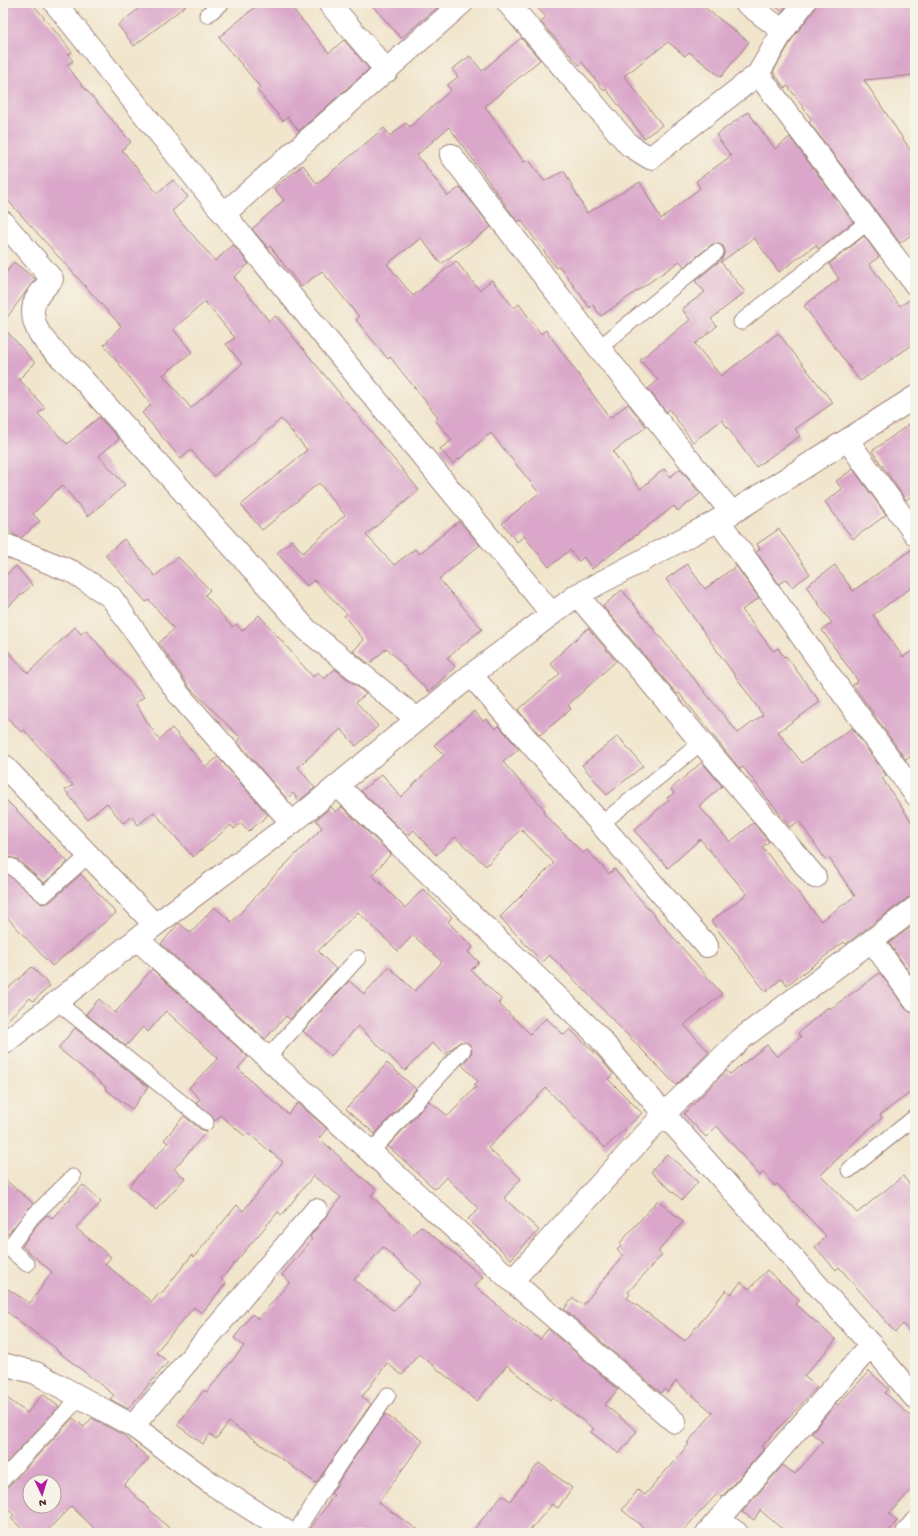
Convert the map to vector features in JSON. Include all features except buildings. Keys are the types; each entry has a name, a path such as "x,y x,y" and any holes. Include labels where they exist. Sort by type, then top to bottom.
{"street":[{"path":"55,3 224,214 552,614"},
{"path":"329,3 387,71"},
{"path":"224,214 462,3"},
{"path":"508,3 629,145 650,158 758,74 783,31 804,3"},
{"path":"746,3 783,31"},
{"path":"758,74 915,284"},
{"path":"451,155 599,348 725,516 915,794"},
{"path":"7,235 52,279 34,303 32,320 39,334 78,374 307,630 417,719"},
{"path":"3,1044 155,925 292,823 471,675 577,595 725,516 848,441 915,397"},
{"path":"848,441 915,534"},
{"path":"3,544 73,572 111,597 180,696 292,823"},
{"path":"577,595 815,877"},
{"path":"471,675 706,946"},
{"path":"3,765 155,925"},
{"path":"338,786 596,1034 664,1114 871,1345 915,1398"},
{"path":"512,1281 664,1114 741,1039 915,908"},
{"path":"137,939 512,1281 674,1422"},
{"path":"872,941 915,1000"},
{"path":"133,1426 316,1210"},
{"path":"737,1533 713,1526 871,1345"},
{"path":"3,1364 36,1373 133,1426 212,1484 289,1533"},
{"path":"907,1533 915,1523"}],"lane":[{"path":"207,15 222,3"},
{"path":"741,322 868,221"},
{"path":"599,348 716,252"},
{"path":"601,824 702,742"},
{"path":"11,866 44,895 89,855"},
{"path":"268,1058 358,958"},
{"path":"57,1002 206,1122"},
{"path":"371,1152 463,1050"},
{"path":"849,1170 915,1117"},
{"path":"27,1264 6,1246 31,1218 73,1177"},
{"path":"296,1533 340,1463 388,1396"},
{"path":"3,1479 80,1397"}]}
